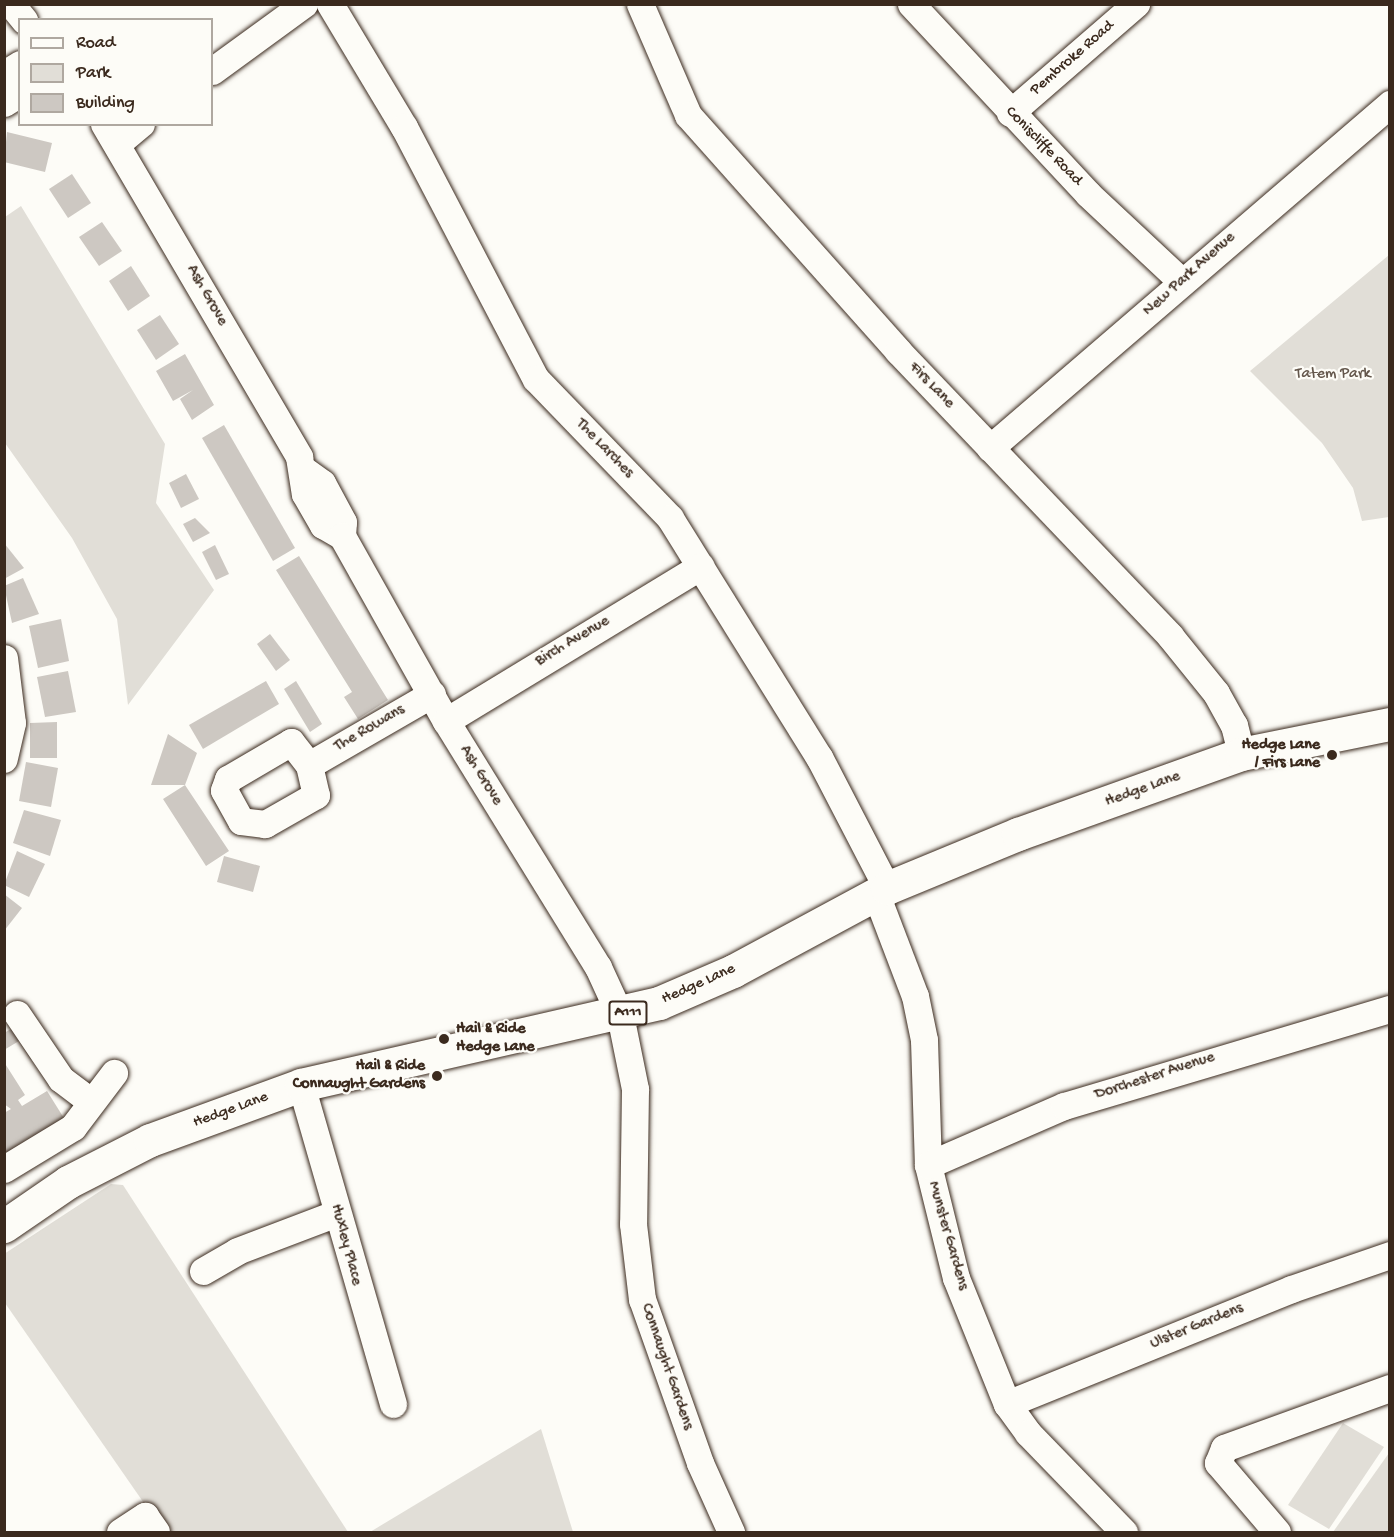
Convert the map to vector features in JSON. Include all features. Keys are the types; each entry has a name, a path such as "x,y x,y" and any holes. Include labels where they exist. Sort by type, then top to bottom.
{"main road":[{"name":"Hedge Lane","path":"4,1227 68,1182 150,1140 301,1085 419,1054 620,1015 733,971 881,891 1241,754 1389,724"}],"street":[{"path":"11,4 22,18"},
{"path":"213,70 304,4"},
{"name":"The Larches","path":"330,4 404,127 536,379 670,518 824,765 881,891"},
{"name":"Firs Lane","path":"640,4 688,115 990,448 1196,669 1234,725 1241,754"},
{"name":"Coniscliffe Road","path":"911,4 1010,113 1182,282"},
{"name":"Pembroke Road","path":"1010,113 1136,4"},
{"path":"4,74 18,65"},
{"path":"4,103 18,94"},
{"name":"New Park Avenue","path":"990,448 1389,104"},
{"path":"111,134 135,126"},
{"name":"Ash Grove","path":"111,134 304,470 322,483 343,522 342,536 446,721 598,967 620,1015"},
{"name":"Birch Avenue","path":"446,721 701,566"},
{"path":"4,658 12,723 4,759"},
{"name":"The Rowans","path":"309,765 432,694"},
{"name":"Munster Gardens","path":"881,891 915,996 924,1040 928,1166 956,1278 1008,1404 1028,1433 1124,1533"},
{"name":"Dorchester Avenue","path":"928,1166 1064,1106 1389,1009"},
{"path":"17,1014 61,1079 91,1102"},
{"name":"Connaught Gardens","path":"620,1015 635,1089 633,1224 642,1299 696,1452 732,1533"},
{"path":"4,1169 73,1127 114,1073"},
{"name":"Huxley Place","path":"301,1085 393,1404"},
{"path":"46,1145 68,1182"},
{"path":"203,1271 237,1251 337,1213"},
{"name":"Ulster Gardens","path":"1008,1404 1291,1289 1389,1255"},
{"path":"1277,1533 1218,1463 1224,1448 1389,1388"},
{"path":"120,1533 145,1516 156,1533"}],"green space":[{"path":"21,206 165,444 156,503 214,590 128,705 117,619 72,538 5,443 5,217"},
{"name":"Tatem Park","path":"1389,255 1389,517 1362,521 1353,488 1322,443 1250,371"},
{"path":"111,1184 123,1185 348,1532 164,1532 5,1303 4,1254"},
{"path":"1343,1423 1384,1447 1329,1529 1288,1505"},
{"path":"541,1429 573,1532 370,1532"},
{"path":"1389,1453 1389,1532 1333,1532"}],"building":[{"path":"7,132 52,143 45,172 4,162"},
{"path":"72,174 91,203 68,218 49,189"},
{"path":"102,222 122,251 99,266 79,237"},
{"path":"131,266 150,296 128,311 109,281"},
{"path":"160,315 179,344 156,360 137,330"},
{"path":"185,354 214,405 192,420 180,399 193,390 173,401 156,371"},
{"path":"224,425 295,548 273,561 202,438"},
{"path":"186,474 199,499 181,508 169,483"},
{"path":"195,518 210,533 193,542 183,524"},
{"path":"4,543 24,568 4,579"},
{"path":"215,545 229,574 216,580 202,552"},
{"path":"299,556 388,700 358,719 344,697 352,692 276,570"},
{"path":"23,578 39,614 12,623 4,586"},
{"path":"61,619 69,661 38,668 29,626"},
{"path":"270,634 290,660 276,671 257,644"},
{"path":"68,671 76,712 45,717 37,677"},
{"path":"266,681 279,704 203,749 189,725"},
{"path":"296,681 322,724 310,732 284,689"},
{"path":"57,722 57,758 30,758 30,723"},
{"path":"168,734 197,753 185,785 151,785"},
{"path":"26,762 58,768 51,807 19,801"},
{"path":"185,785 229,851 206,866 163,799"},
{"path":"24,810 61,820 50,856 13,843"},
{"path":"17,851 45,864 29,897 4,885"},
{"path":"224,856 260,866 253,892 217,882"},
{"path":"4,894 22,908 4,931"},
{"path":"18,1025 37,1056 31,1060 19,1041 4,1050 4,1033"},
{"path":"4,1062 25,1095 18,1100 22,1106 47,1091 67,1123 4,1161 4,1113 11,1109 4,1104"}],"place":[{"name":"Hedge Lane / Firs Lane","path":"1332,755"},
{"name":"Hail & Ride Hedge Lane","path":"444,1039"},
{"name":"Hail & Ride Connaught Gardens","path":"437,1076"}]}
